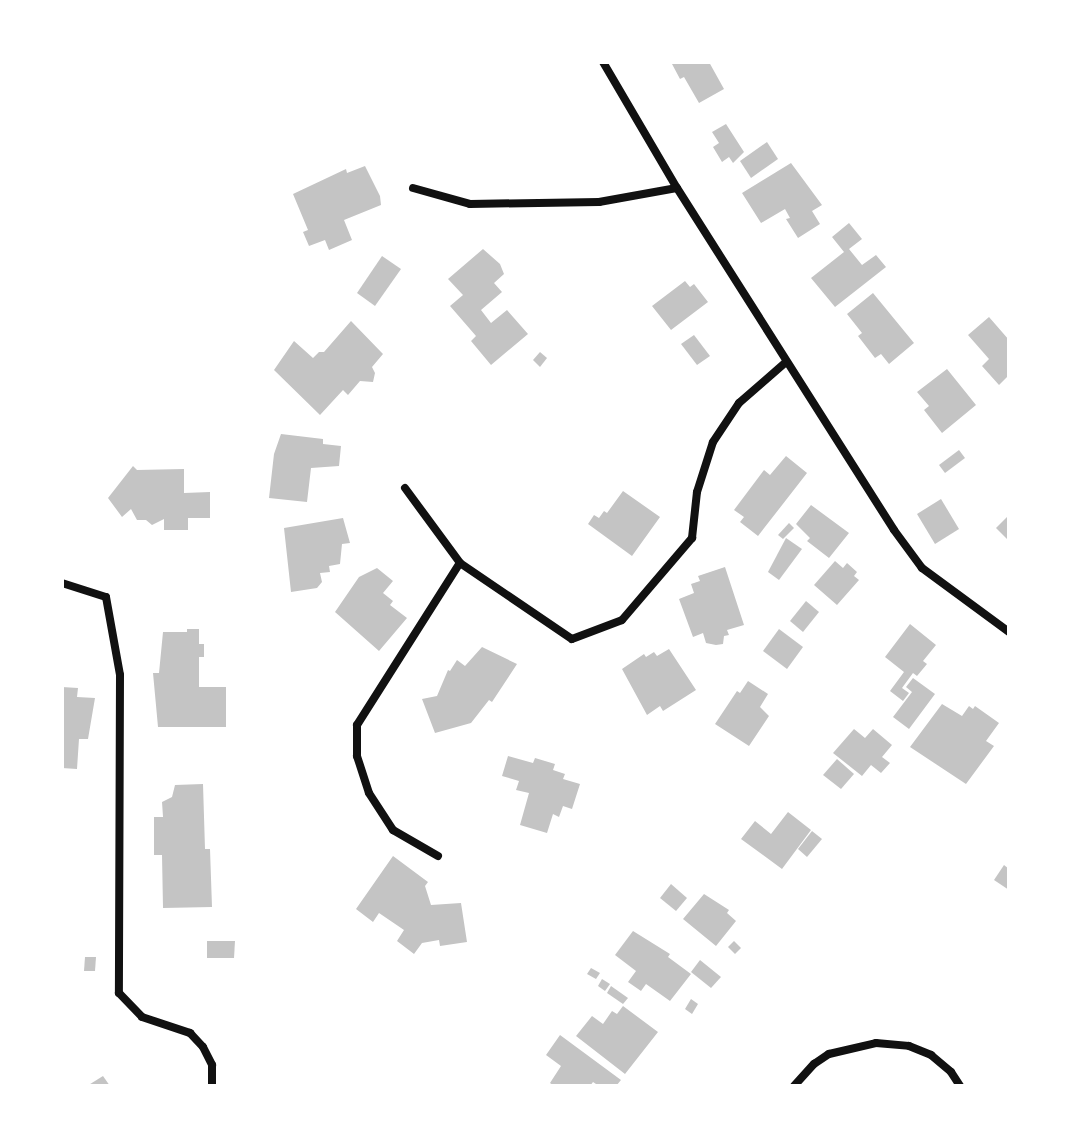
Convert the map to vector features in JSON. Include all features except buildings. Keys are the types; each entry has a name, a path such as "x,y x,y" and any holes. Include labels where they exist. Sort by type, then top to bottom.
{"street":[{"path":"603,62 677,188 894,530 922,568 1009,632"},
{"path":"413,188 470,204 599,202 677,188"},
{"path":"405,488 460,563 572,639 622,620 692,538 697,492 713,442 739,403 786,362"},
{"path":"438,856 393,830 369,793 357,756 357,725 460,563"},
{"path":"62,583 106,597 120,675 119,993 142,1017 190,1033 203,1047 212,1065 212,1086"},
{"path":"794,1086 814,1064 829,1054 876,1043 909,1046 931,1055 951,1072 960,1086"}]}
